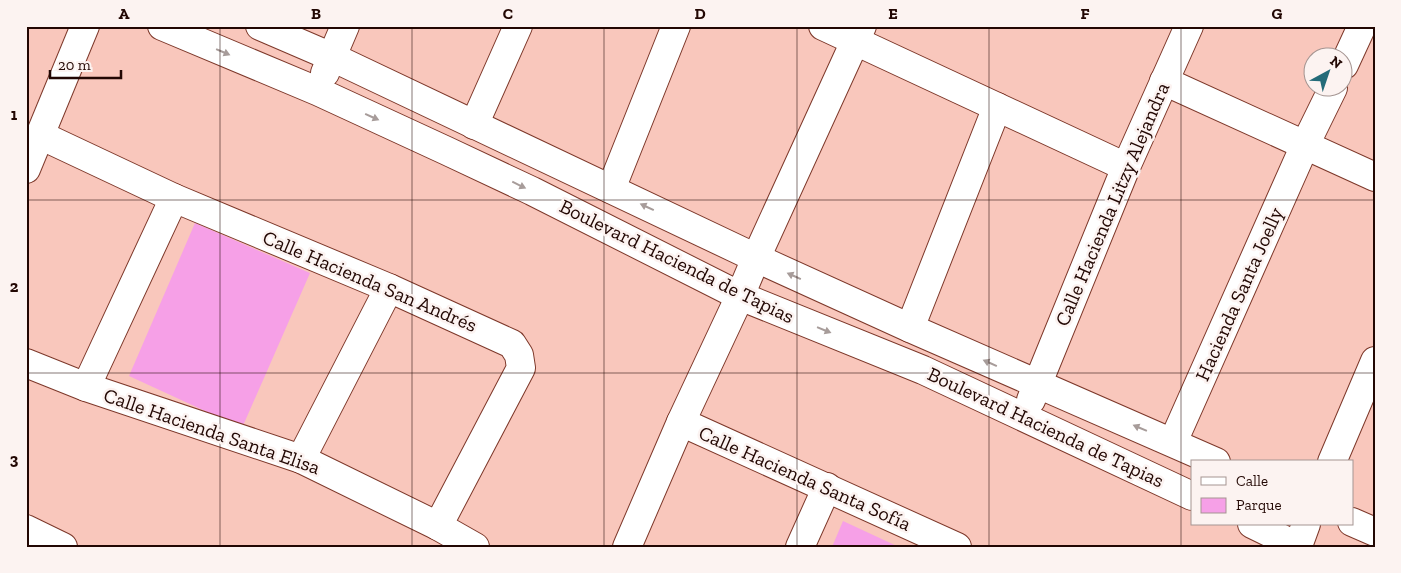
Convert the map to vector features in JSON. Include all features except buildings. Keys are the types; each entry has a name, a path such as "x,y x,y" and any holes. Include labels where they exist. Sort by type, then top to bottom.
{"street":[{"path":"26,169 85,26"},
{"name":"Boulevard Hacienda de Tapias","path":"162,26 317,92 524,187 740,296 923,370 1191,496"},
{"name":"Boulevard Hacienda de Tapias","path":"260,26 332,57 756,258 910,328 1212,460"},
{"path":"317,92 345,26"},
{"path":"474,125 518,26"},
{"path":"611,189 676,26"},
{"path":"823,26 859,33 997,107 1126,167"},
{"name":"Calle Hacienda Litzy Alejandra","path":"1024,416 1126,167 1190,26"},
{"path":"1352,48 1362,26"},
{"path":"626,547 680,422 740,296 859,33"},
{"path":"1164,81 1375,177"},
{"name":"Hacienda Santa Joelly","path":"1173,442 1328,98"},
{"path":"910,328 997,107"},
{"name":"Calle Hacienda San Andrés","path":"40,135 174,198 389,288 512,344 519,355 521,368 438,526"},
{"path":"86,387 174,198"},
{"path":"301,459 389,288"},
{"path":"1333,460 1375,361"},
{"name":"Calle Hacienda Santa Elisa","path":"26,364 86,387 301,459 438,526 475,547"},
{"name":"Calle Hacienda Santa Sofía","path":"680,422 957,547"},
{"path":"800,547 827,487"},
{"path":"1354,523 1375,532"},
{"path":"1256,526 1298,546 1305,526"},
{"path":"26,530 63,547"}],"green space":[{"path":"195,223 310,273 242,428 129,376"},
{"path":"843,521 899,547 832,547"}]}
